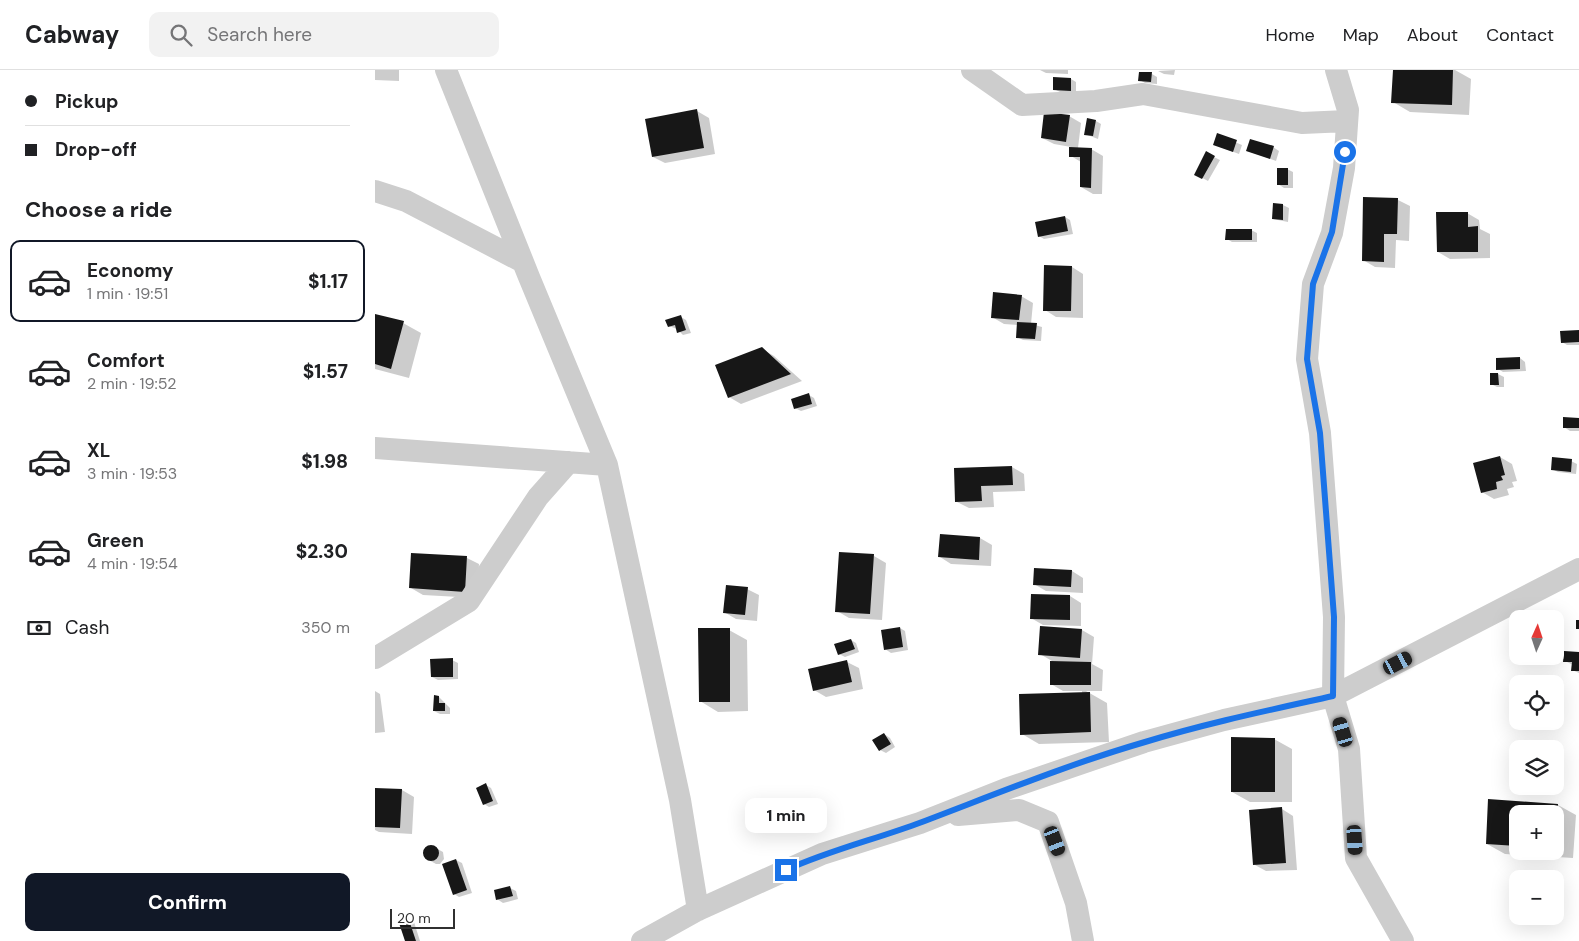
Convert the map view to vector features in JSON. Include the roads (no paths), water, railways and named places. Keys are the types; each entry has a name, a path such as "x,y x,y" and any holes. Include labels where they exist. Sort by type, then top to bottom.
{"street":[{"path":"446,70 607,465 678,790 697,910"},
{"path":"972,70 1022,105 1096,101 1143,94 1302,123 1347,122"},
{"path":"1335,70 1348,110 1344,168 1332,232 1313,284 1307,359 1320,433 1334,617 1333,696 1349,749 1356,858 1403,941"},
{"path":"375,191 406,201 523,262"},
{"path":"375,448 607,465"},
{"path":"375,658 469,601 538,497 569,462"},
{"path":"643,941 697,910 822,854 937,816 1006,789 1144,742 1223,720 1333,696 1579,570"},
{"path":"937,816 1019,810 1048,822 1076,903 1083,941"}]}
